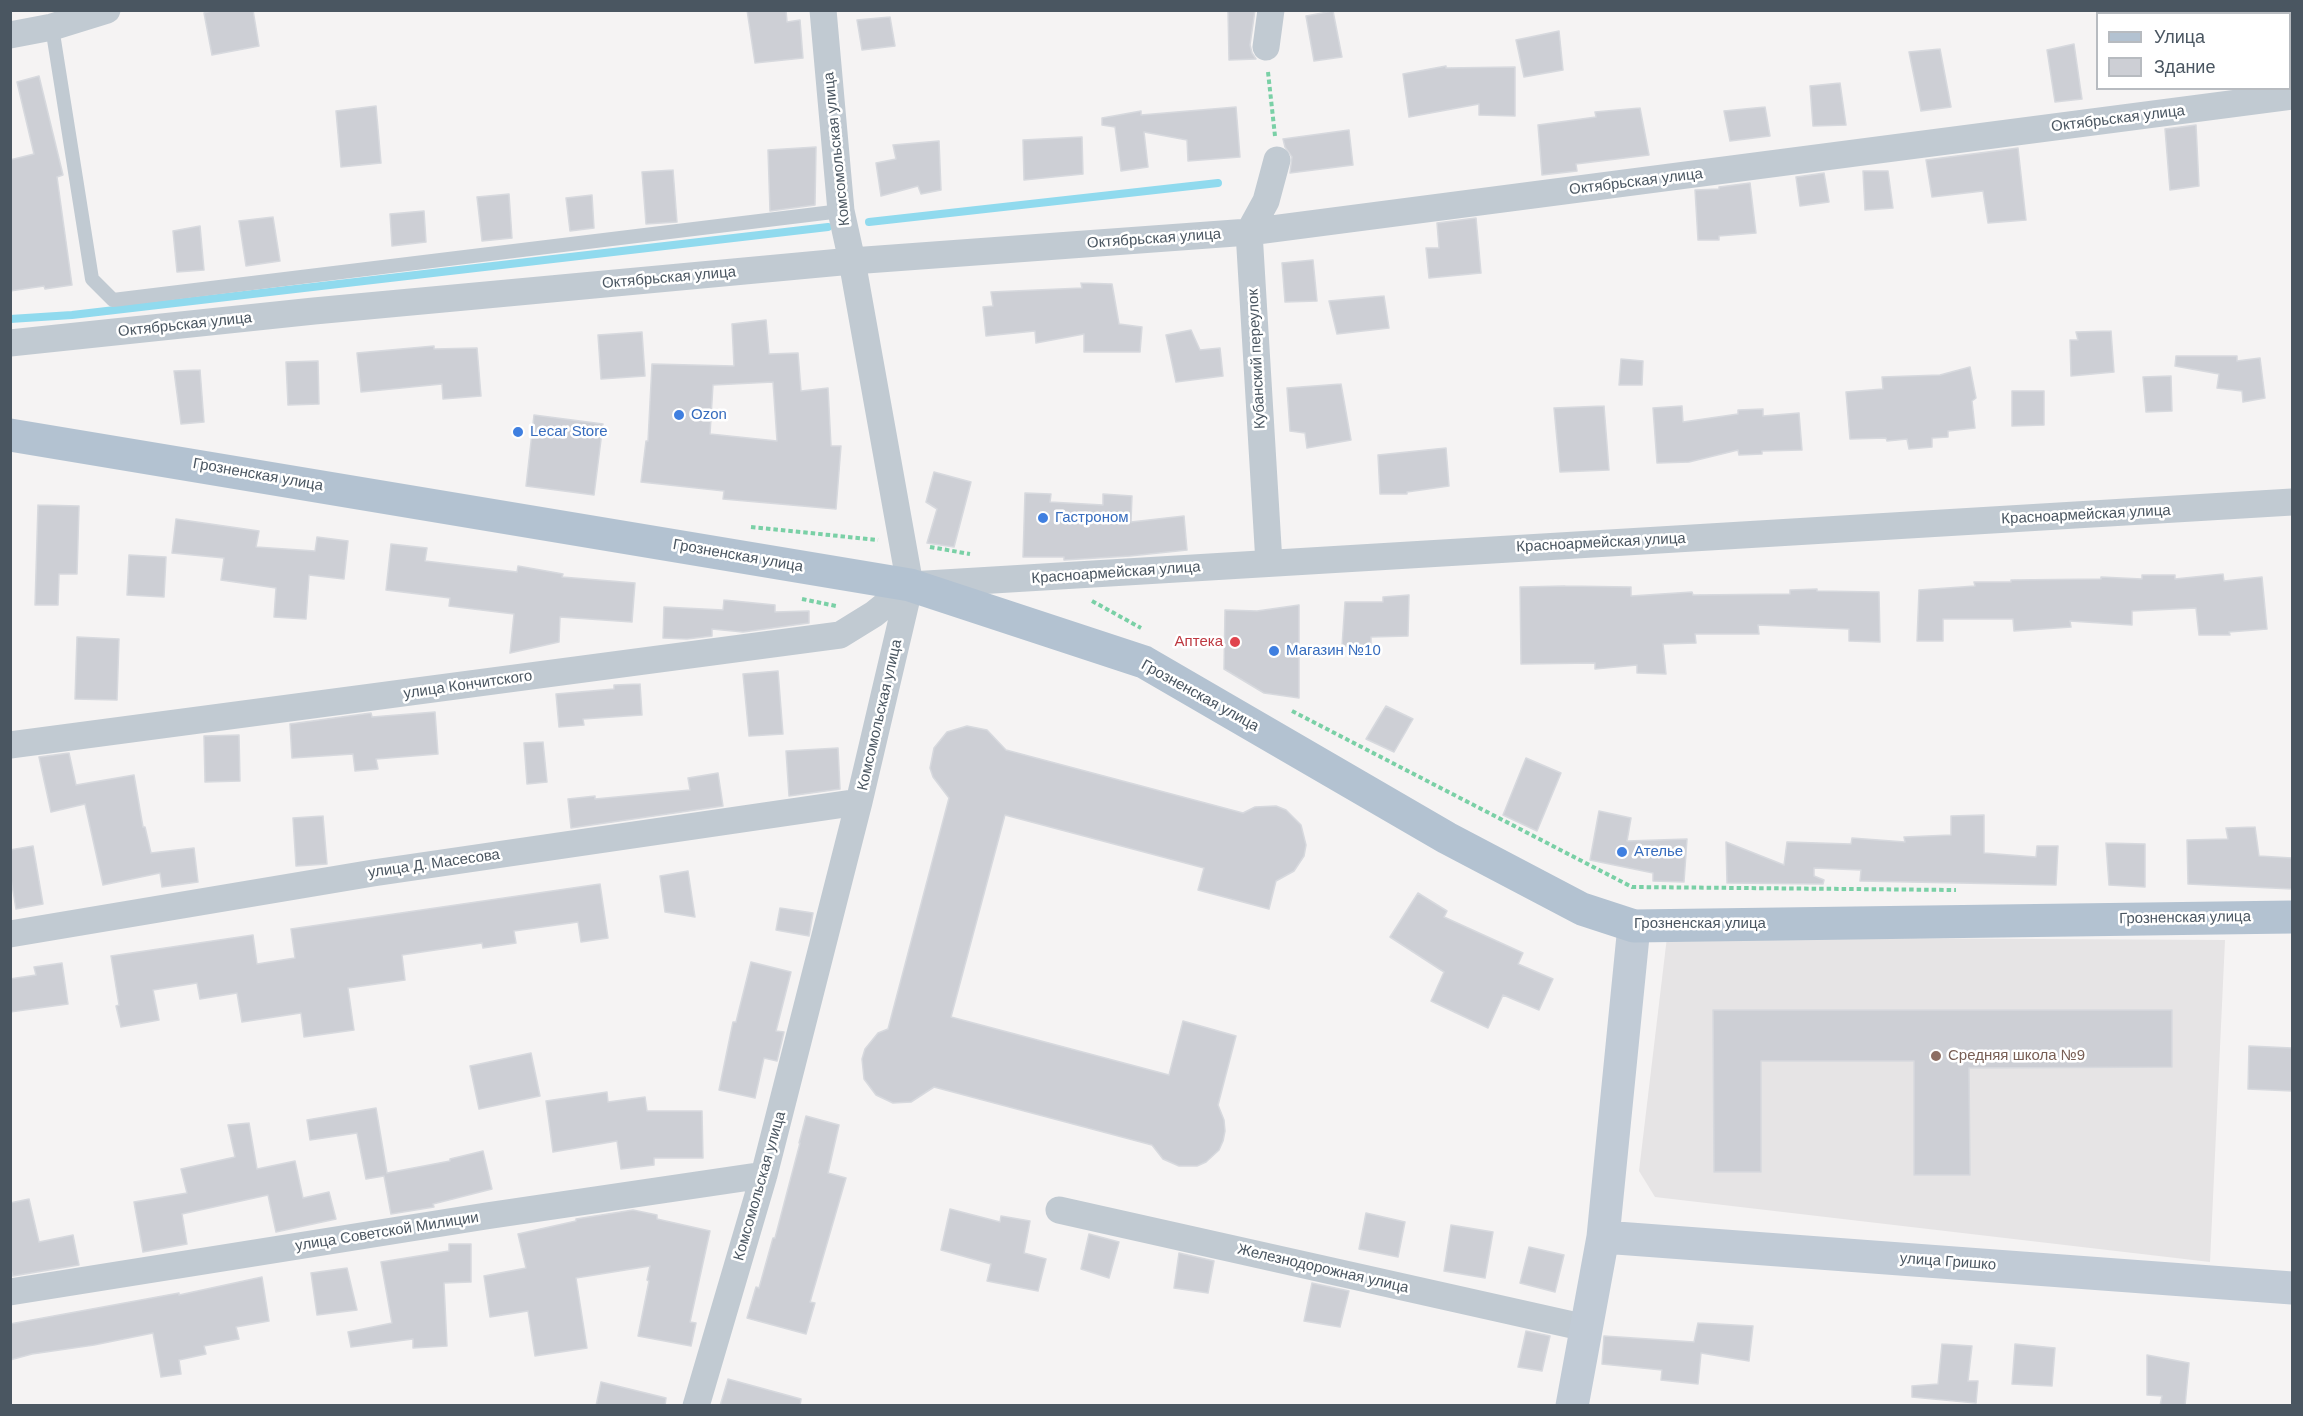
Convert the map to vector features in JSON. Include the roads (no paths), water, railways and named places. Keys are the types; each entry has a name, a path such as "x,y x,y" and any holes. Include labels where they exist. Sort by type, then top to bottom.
{"main road":[{"name":"Грозненская улица","path":"10,435 910,585 1144,662 1447,838 1582,909 1634,926 2292,917"}],"street":[{"path":"10,35 52,27 106,10"},
{"name":"Комсомольская улица","path":"696,1406 764,1175 859,802 910,585 852,261 840,211 822,10"},
{"path":"1266,47 1271,10"},
{"name":"Октябрьская улица","path":"10,343 314,311 852,261 1249,232 2292,96"},
{"path":"1249,232 1266,201 1277,160"},
{"name":"Кубанский переулок","path":"1249,232 1269,563"},
{"name":"Красноармейская улица","path":"910,585 2292,502"},
{"name":"улица Кончитского","path":"10,745 840,635 874,614 910,585"},
{"name":"улица Д. Масесова","path":"10,934 373,873 859,802"},
{"path":"1572,1406 1603,1237 1634,926"},
{"name":"улица Советской Милиции","path":"10,1292 486,1216 764,1175"},
{"name":"Железнодорожная улица","path":"1059,1210 1586,1328"},
{"name":"улица Гришко","path":"1603,1237 2292,1288"}],"lane":[{"path":"52,27 92,279 113,300 840,211"}],"waterway":[{"path":"869,222 1218,183"},
{"path":"10,319 72,315 828,227"}],"place":[{"name":"Ozon","path":"679,415"},
{"name":"Lecar Store","path":"518,432"},
{"name":"Гастроном","path":"1043,518"},
{"name":"Аптека","path":"1235,642"},
{"name":"Магазин №10","path":"1274,651"},
{"name":"Ателье","path":"1622,852"},
{"name":"Средняя школа №9","path":"1936,1056"}]}
